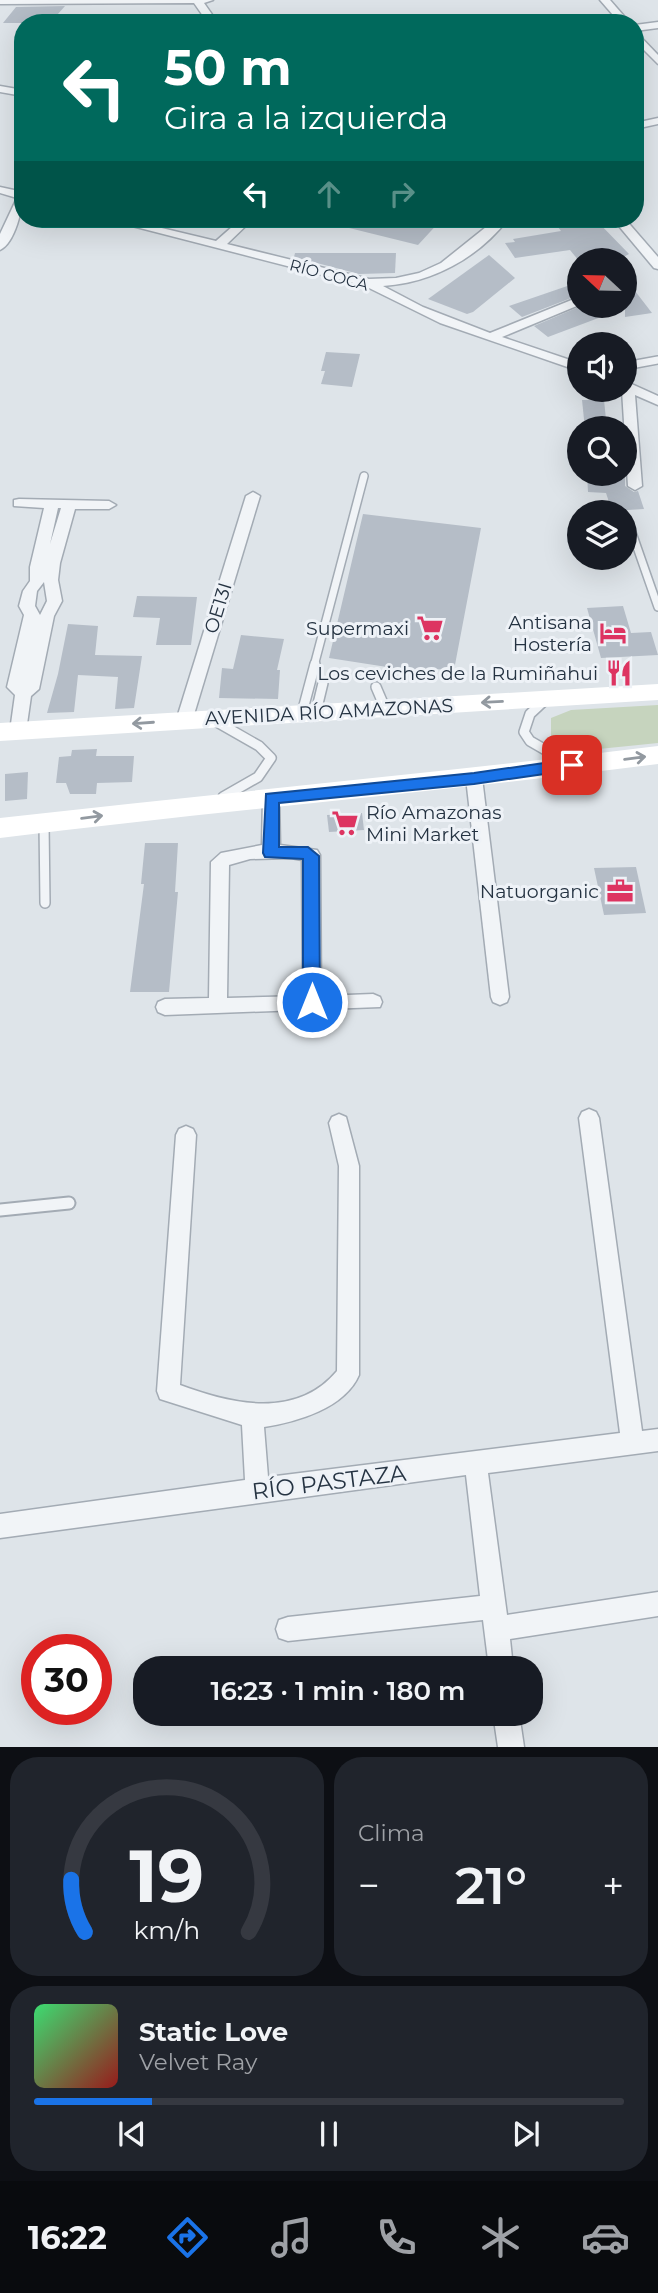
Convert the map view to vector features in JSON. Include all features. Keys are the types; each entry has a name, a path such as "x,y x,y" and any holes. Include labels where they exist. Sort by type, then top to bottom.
{"main road":[{"name":"AVENIDA RÍO AMAZONAS","path":"9,732 309,712 380,698 546,699 658,692"},
{"path":"0,828 202,804 474,778 658,755"}],"street":[{"path":"0,1 201,0"},
{"path":"605,0 617,14"},
{"path":"644,45 658,61"},
{"path":"0,246 14,216"},
{"name":"RÍO COCA","path":"147,228 369,283 403,303 567,363"},
{"path":"218,246 237,228"},
{"path":"403,303 405,293 421,277 458,257 492,228"},
{"path":"627,228 658,265"},
{"path":"369,283 421,277"},
{"path":"492,337 567,306"},
{"path":"637,391 658,401"},
{"name":"OE13I","path":"184,720 253,496"},
{"path":"19,502 108,505"},
{"path":"39,615 27,606 30,591 44,581 50,547 52,503"},
{"path":"50,547 69,504"},
{"path":"9,732 23,693 31,689 30,655 39,615 54,606 55,591 44,581"},
{"path":"474,778 500,997"},
{"path":"271,798 271,853"},
{"path":"218,1005 220,862 230,855 271,853 308,853 311,856 312,1002"},
{"path":"165,1007 373,1002"},
{"path":"589,1118 633,1444"},
{"path":"187,1135 167,1391 253,1416 295,1409 317,1401 348,1375 349,1166 339,1123"},
{"path":"253,1416 253,1448 258,1490"},
{"name":"RÍO PASTAZA","path":"0,1526 258,1490 476,1465 658,1440"},
{"path":"476,1465 499,1656"},
{"path":"288,1629 494,1618 658,1604"},
{"path":"508,1726 511,1747"}],"lane":[{"path":"637,364 658,360"},
{"path":"309,712 364,476"},
{"path":"637,547 658,607"},
{"path":"309,712 323,683"},
{"path":"546,699 530,714 524,732 530,741 572,765"},
{"path":"202,804 225,797 245,786 268,767 271,758 259,746 211,719"},
{"path":"44,823 45,903"},
{"path":"0,1210 69,1203"}],"green space":[{"path":"658,705 658,743 579,751 551,738 551,718 571,710"}],"building":[{"path":"65,6 58,14 14,14 14,23 3,23 16,7"},
{"path":"349,228 434,228 418,245"},
{"path":"559,228 604,228 623,248 567,248 567,250 515,258 505,243 515,242 513,239 561,231"},
{"path":"295,253 396,253 395,273 359,274 294,257"},
{"path":"489,255 515,278 473,312 467,314 428,299"},
{"path":"567,286 567,300 522,317 509,306"},
{"path":"637,294 652,313 637,315"},
{"path":"567,312 567,318 598,318 548,337 534,326"},
{"path":"326,352 360,354 352,387 321,384"},
{"path":"582,402 604,402 606,416 584,416"},
{"path":"588,486 625,486 634,492 638,491 644,509 637,509 637,500 608,500 606,493 588,492"},
{"path":"363,514 481,528 454,670 432,669 432,674 329,658"},
{"path":"137,596 197,597 191,645 156,645 160,618 133,617"},
{"name":"Antisana Hostería","path":"623,606 631,633 651,632 658,655 601,658 587,608"},
{"path":"68,624 98,626 95,655 142,656 134,708 115,709 118,677 78,675 74,712 47,713"},
{"path":"241,635 284,639 277,670 280,670 278,699 219,698 222,668 233,669"},
{"path":"97,749 96,756 134,756 132,782 97,783 96,794 70,794 66,783 56,783 59,757 71,756 72,750"},
{"path":"28,772 27,799 5,801 5,774"},
{"name":"Río Amazonas Mini Market","path":"362,813 364,830 329,832 327,815"},
{"path":"145,843 178,843 175,892 178,892 169,992 130,992 144,884 141,884"},
{"name":"Natuorganic","path":"636,867 646,913 604,915 594,868"}],"place":[{"name":"Supermaxi","path":"430,628"},
{"name":"Antisana Hostería","path":"613,633"},
{"name":"Los ceviches de la Rumiñahui","path":"619,673"},
{"name":"Río Amazonas Mini Market","path":"345,823"},
{"name":"Natuorganic","path":"620,891"}],"route":[{"path":"312,1002 311,856 308,853 271,853 271,798 474,778 572,765"}]}
